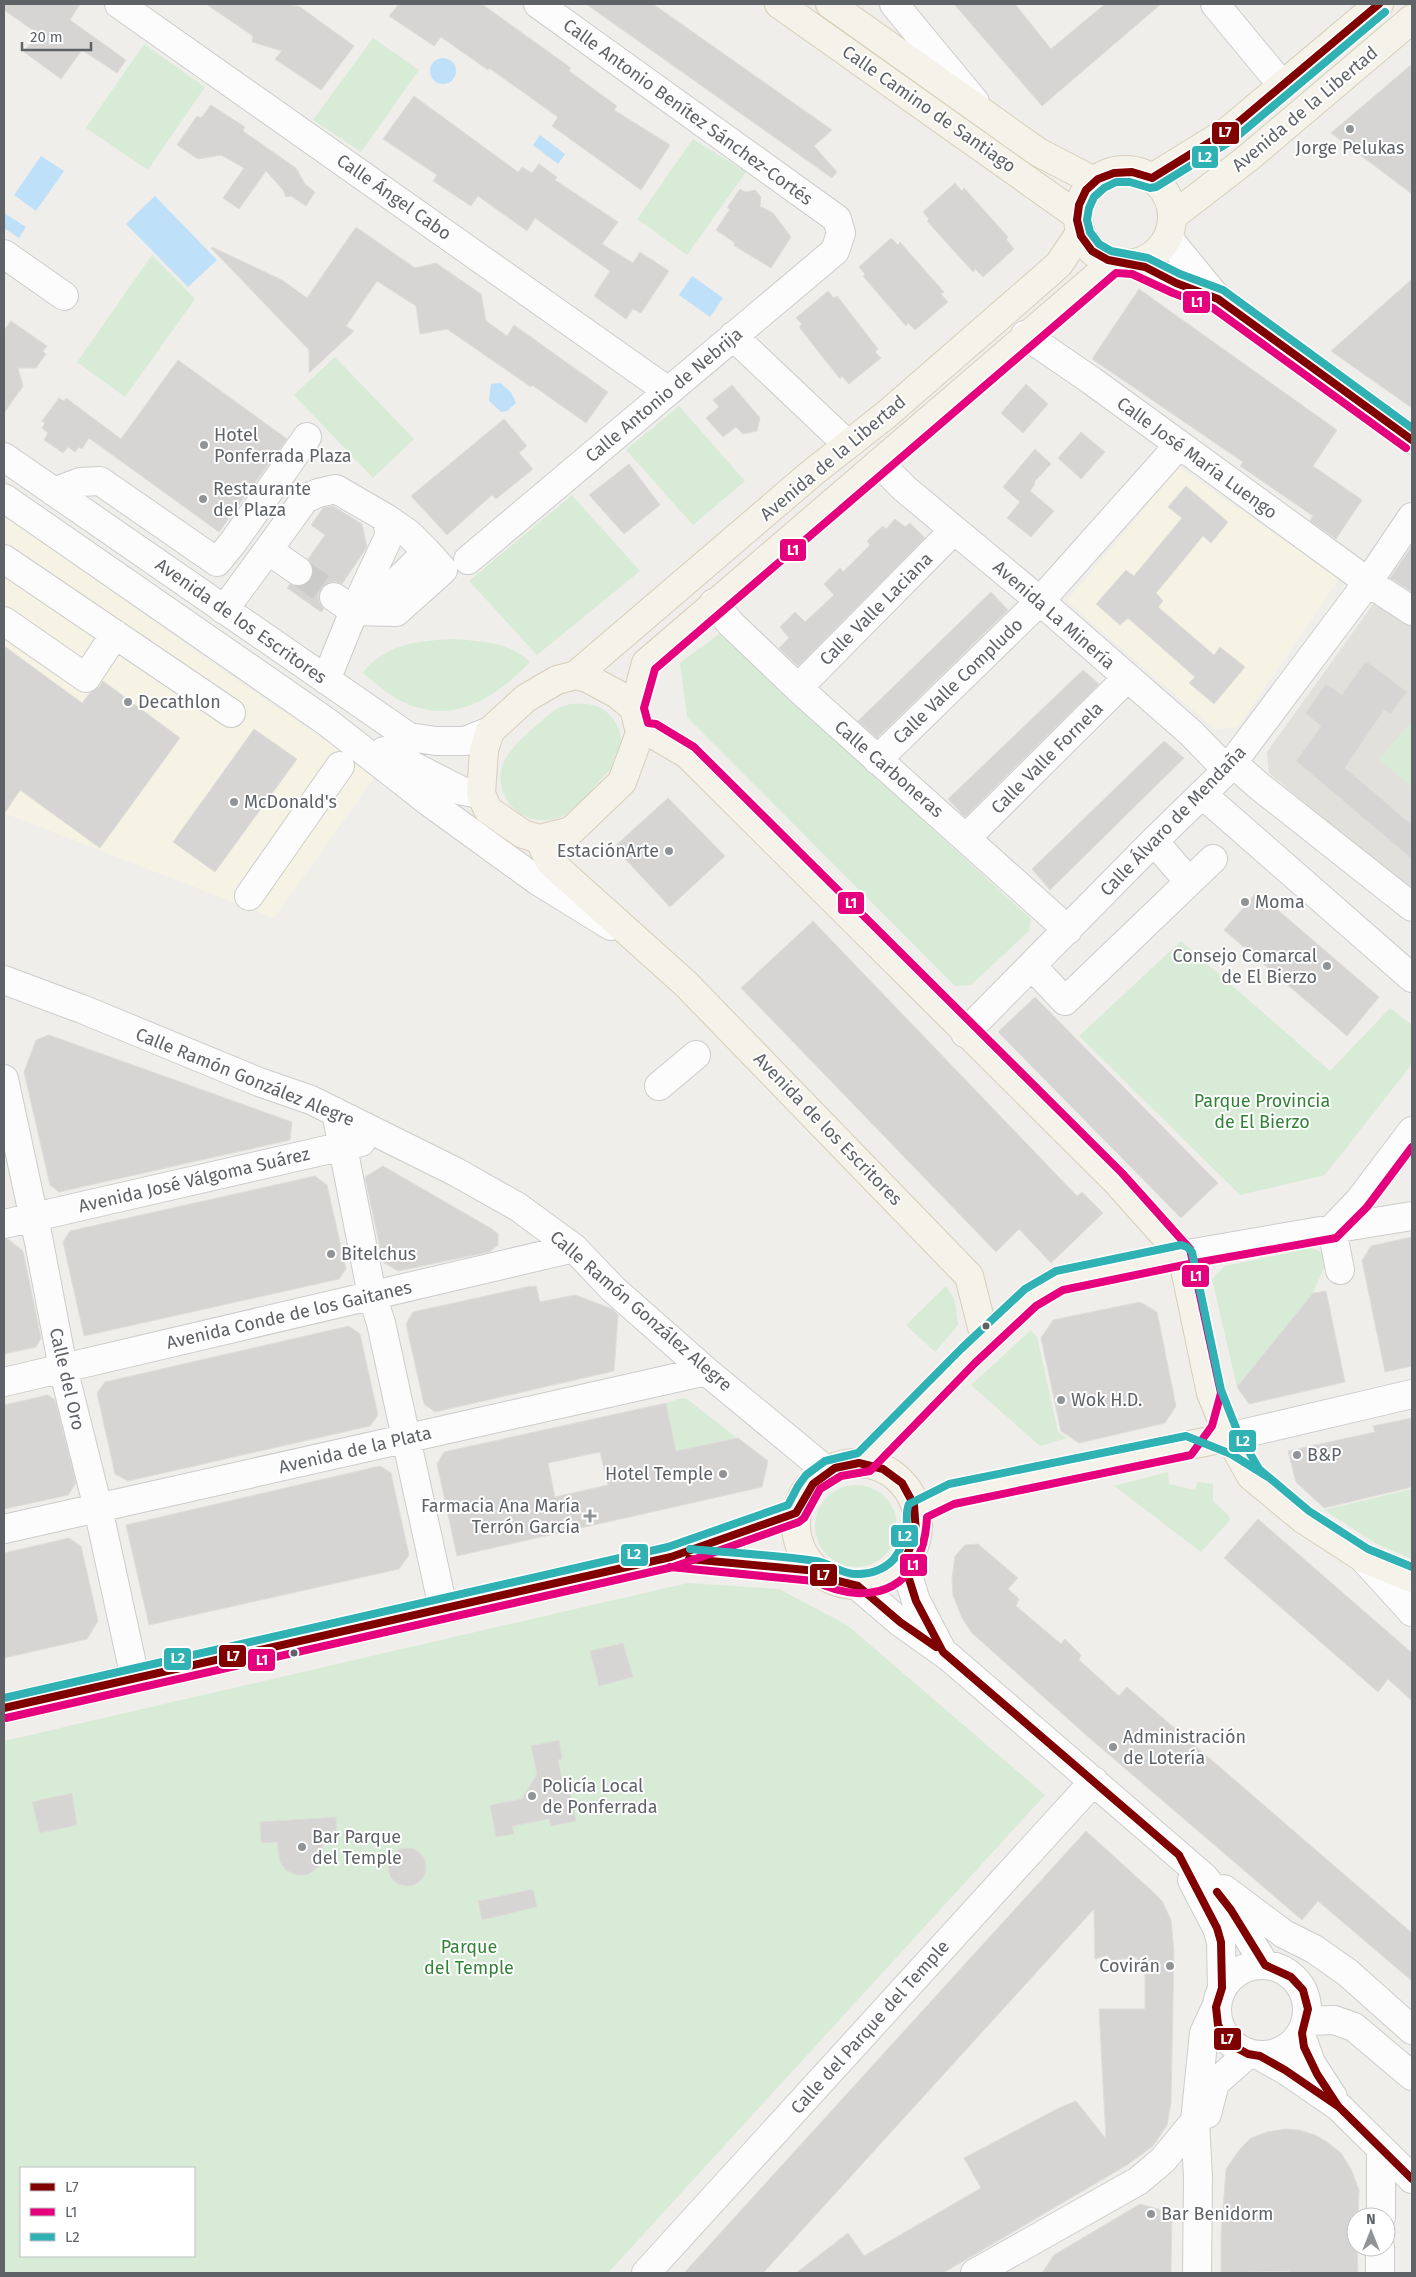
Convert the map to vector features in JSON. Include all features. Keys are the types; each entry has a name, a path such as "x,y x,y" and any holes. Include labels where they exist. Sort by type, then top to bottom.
{"main road":[{"name":"Calle Camino de Santiago","path":"779,4 1079,224"},
{"name":"Calle Camino de Santiago","path":"830,4 1038,152 1094,181"},
{"name":"Avenida de la Libertad","path":"1152,178 1228,131 1379,4"},
{"name":"Avenida de la Libertad","path":"1170,227 1412,19"},
{"path":"1123,170 1142,173 1152,178 1166,192 1171,203 1170,227 1159,251 1123,263 1091,250 1079,224 1082,198 1094,181 1113,172 1123,170"},
{"name":"Avenida de la Libertad","path":"576,675 847,444 887,414 1059,264 1079,224"},
{"name":"Avenida de la Libertad","path":"637,721 646,662 1025,336 1123,263"},
{"path":"637,721 622,782 571,831 539,839 523,834 488,810 481,794 484,750 490,731 526,698 557,680 576,675 610,690 651,734 687,754 965,1033 1115,1180 1182,1255 1211,1393 1229,1436 1251,1476"},
{"name":"Avenida de los Escritores","path":"539,839 550,862 686,984 728,1025 969,1276 985,1339"},
{"path":"864,1464 887,1437 985,1339 1030,1298 1059,1281 1182,1255"},
{"path":"1187,1446 1203,1421 1211,1393"},
{"path":"917,1511 951,1494 1229,1436"},
{"path":"1187,1446 1217,1457 1251,1476 1303,1519 1363,1558 1412,1578"},
{"path":"845,1464 864,1464 882,1468 898,1479 910,1494 917,1511 918,1530 913,1547 904,1563 891,1575 883,1579 858,1586 830,1579 818,1571 806,1560 799,1545 795,1529 796,1513 802,1496 812,1482 827,1471 845,1464"},
{"path":"4,1708 671,1557 796,1513"},
{"path":"671,1557 818,1571"}],"street":[{"name":"Calle Ángel Cabo","path":"119,4 668,391"},
{"name":"Calle Antonio Benítez Sánchez-Cortés","path":"538,4 837,219"},
{"path":"894,4 984,113"},
{"path":"1222,11 1282,85"},
{"name":"Calle Antonio de Nebrija","path":"468,560 835,251 841,233 837,219"},
{"path":"1170,227 1218,299"},
{"path":"4,254 64,296"},
{"path":"1123,263 1218,299 1412,440"},
{"path":"733,336 847,444"},
{"name":"Calle José María Luengo","path":"1025,336 1092,381 1368,582 1412,611"},
{"path":"54,492 80,482 100,481 217,562 234,541 307,437"},
{"name":"Calle Valle Compludo","path":"877,760 1040,601 1179,446"},
{"name":"Avenida de los Escritores","path":"4,457 409,736 436,741 464,741 490,731"},
{"name":"Avenida La Minería","path":"879,463 905,489 1040,601 1230,767 1288,809 1412,907"},
{"path":"224,610 305,499 318,493 336,490 386,518 409,534 427,552 396,582 344,604"},
{"name":"Avenida de los Escritores","path":"4,498 327,722 429,802 538,882 637,941"},
{"name":"Calle Álvaro de Mendaña","path":"965,1033 1154,841 1230,767 1368,582 1412,517"},
{"path":"326,680 344,604 390,534 386,518"},
{"name":"Calle Valle Laciana","path":"798,688 954,530"},
{"path":"268,550 298,571"},
{"path":"4,559 231,713"},
{"name":"Calle Carboneras","path":"714,603 730,623 798,688 877,760 967,837 1068,930"},
{"path":"4,621 86,678 115,634"},
{"name":"Calle Valle Fornela","path":"967,837 1127,678"},
{"name":"Avenida de los Escritores","path":"327,722 462,791 481,794"},
{"path":"249,896 340,766"},
{"path":"1203,795 1412,978"},
{"path":"1254,840 1249,824 1256,811 1267,806 1288,809"},
{"path":"1154,841 1189,882"},
{"path":"1032,966 1066,1001 1213,859"},
{"name":"Calle Ramón González Alegre","path":"4,980 82,1009 336,1112 456,1172 518,1207 574,1248 614,1289 706,1370 827,1471"},
{"path":"659,1086 696,1055"},
{"name":"Calle del Oro","path":"4,1079 34,1217 63,1368 98,1508 136,1678"},
{"path":"336,1112 372,1295 382,1323 443,1608"},
{"path":"1332,1229 1359,1200 1412,1131"},
{"name":"Avenida José Válgoma Suárez","path":"4,1224 384,1136"},
{"path":"1182,1255 1412,1216"},
{"path":"1332,1229 1340,1270"},
{"name":"Avenida Conde de los Gaitanes","path":"4,1382 574,1248"},
{"name":"Avenida de la Plata","path":"4,1530 706,1370"},
{"path":"1229,1436 1412,1394"},
{"path":"1363,1558 1412,1612"},
{"path":"904,1563 916,1601 943,1652"},
{"path":"858,1586 900,1622 943,1652 1204,1877 1277,1969 1300,1985 1306,1997 1308,2012 1304,2028 1290,2047 1279,2053 1254,2055 1215,2084 1209,2103 1198,2178"},
{"name":"Calle del Parque del Temple","path":"646,2273 1094,1781"},
{"path":"1179,1855 1217,1928 1221,1942 1218,2025 1224,2037 1235,2047 1285,2070 1339,2107"},
{"path":"1204,1877 1232,1894 1284,1934 1314,1949 1362,1986 1405,2024 1374,2043"},
{"path":"1197,2273 1198,2178 1195,2121 1204,2033 1219,1998 1236,1973 1248,1967 1325,1972 1362,1986"},
{"path":"1304,2028 1334,2020 1354,2027 1412,2076"},
{"path":"1304,2028 1311,2063 1339,2107 1381,2151 1412,2179"},
{"path":"975,2273 1010,2263 1138,2181 1163,2160 1195,2121"},
{"path":"1381,2151 1381,2207"},
{"path":"1380,2257 1380,2273"}],"shaded area":[{"path":"1179,467 1339,579 1238,727 1215,729 1067,601"},
{"path":"4,515 245,686 376,775 274,918 4,813"},
{"path":"1379,596 1412,618 1412,894 1269,773 1267,752"}],"green space":[{"path":"373,38 419,70 361,152 313,120"},
{"path":"144,44 205,87 148,170 86,128"},
{"path":"693,139 746,172 687,255 637,219"},
{"path":"152,255 195,299 125,397 77,362"},
{"path":"335,357 414,439 373,478 294,395"},
{"path":"679,406 745,481 693,525 626,450"},
{"path":"572,495 640,571 537,655 469,581"},
{"path":"719,634 1031,919 1029,931 971,985 955,986 687,717 680,663"},
{"path":"452,639 504,646 522,655 530,662 515,676 484,699 468,706 450,710 432,711 414,706 394,697 363,673 371,663 391,650 414,643"},
{"path":"569,704 593,705 609,714 620,733 621,747 619,755 609,771 573,810 558,818 536,820 519,813 509,803 500,781 501,771 509,753 532,729 554,711"},
{"path":"1412,721 1412,788 1379,759"},
{"name":"Parque Provincia de El Bierzo","path":"1181,941 1330,1071 1390,1008 1412,1025 1412,1064 1325,1175 1240,1195 1079,1036"},
{"path":"1312,1248 1329,1256 1313,1293 1237,1387 1212,1279 1225,1266"},
{"path":"946,1286 955,1300 958,1325 935,1352 906,1325"},
{"path":"1031,1330 1037,1337 1058,1432 1067,1438 1040,1446 971,1385"},
{"path":"682,1398 687,1399 737,1438 676,1451 666,1403"},
{"path":"1168,1472 1169,1484 1195,1490 1197,1482 1213,1484 1213,1501 1228,1515 1230,1520 1201,1552 1114,1486"},
{"path":"848,1485 864,1485 879,1492 890,1503 897,1518 894,1542 885,1555 864,1567 848,1567 833,1560 822,1549 815,1534 815,1518 822,1503 833,1492"},
{"path":"1412,1489 1412,1559 1377,1544 1324,1510"},
{"name":"Parque del Temple","path":"688,1583 779,1589 847,1625 1045,1795 608,2273 4,2273 4,1741"}],"water":[{"path":"443,58 452,62 456,71 452,80 443,84 434,80 430,71 434,62"},
{"path":"540,135 565,154 558,164 533,145"},
{"path":"41,156 64,171 36,211 14,195"},
{"path":"155,196 217,260 188,287 126,224"},
{"path":"4,213 26,227 19,238 4,228"},
{"path":"692,276 723,298 710,317 679,295"},
{"path":"500,383 511,392 516,403 507,411 501,412 489,401 491,384"}],"building":[{"path":"4,4 80,4 70,20 126,60 117,73 82,50 61,79 24,52 37,33 4,10"},
{"path":"206,4 287,4 300,7 354,46 321,90 275,59 282,51 252,42 253,36"},
{"path":"399,4 482,4 571,68 569,71 617,106 614,110 670,145 641,190 552,126 558,117 489,68 488,70 441,37 434,46 389,16"},
{"path":"586,4 653,4 832,130 814,146 837,172 832,178"},
{"path":"954,4 1015,4 1051,49 1105,4 1161,4 1042,106"},
{"path":"1412,64 1412,194 1331,133"},
{"path":"414,96 518,172 522,167 532,173 539,164 557,177 555,180 618,222 602,244 633,263 640,252 669,271 641,313 633,309 626,319 594,296 610,271 535,218 527,231 478,196 471,206 433,181 437,175 383,139"},
{"path":"211,105 245,127 243,131 296,168 305,184 315,192 306,206 291,196 286,197 283,190 266,171 239,209 223,198 244,168 221,155 198,159 177,145 197,116 201,118"},
{"path":"955,183 962,191 964,188 1008,237 1006,239 1014,249 983,277 975,269 973,272 927,221 929,219 923,212"},
{"path":"740,189 745,192 755,190 761,197 760,206 773,213 791,237 771,268 733,245 735,243 716,230 730,209 727,208"},
{"path":"356,227 415,268 436,263 481,294 486,321 507,336 514,325 608,392 586,423 447,329 420,334 416,306 377,281 346,326 354,331 309,373 309,350 211,248 282,280 307,298"},
{"path":"891,238 898,245 900,242 944,292 941,294 948,302 915,330 908,323 906,326 863,276 865,274 859,267"},
{"path":"1412,279 1412,408 1331,351"},
{"path":"1139,289 1337,430 1313,466 1362,500 1336,539 1310,521 1313,516 1240,466 1243,462 1092,359"},
{"path":"828,291 834,298 837,296 878,349 875,352 881,358 849,384 842,376 840,379 799,327 802,324 796,318"},
{"path":"11,321 47,346 43,351 46,354 36,368 18,368 23,386 4,413 4,330"},
{"name":"Hotel Ponferrada Plaza","path":"178,360 287,439 219,532 89,438 82,449 79,447 75,452 68,447 63,453 44,440 48,433 42,428 45,423 42,421 59,398 64,401 66,398 121,439"},
{"path":"1026,384 1048,404 1023,433 1001,413"},
{"path":"732,385 760,418 757,431 743,434 736,427 723,437 706,418 719,407 713,400"},
{"path":"504,419 527,446 519,453 533,469 496,499 492,495 447,535 411,496"},
{"path":"1081,432 1105,452 1081,479 1058,458"},
{"path":"1035,449 1051,464 1034,482 1035,484 1030,491 1054,511 1031,537 1007,518 1020,502 1003,487"},
{"path":"629,464 660,505 624,534 589,495"},
{"path":"1186,486 1228,522 1211,543 1203,536 1156,593 1163,601 1158,607 1214,655 1220,647 1245,667 1214,704 1189,683 1195,677 1128,618 1120,625 1096,604 1126,570 1134,576 1182,518 1168,507"},
{"path":"333,506 362,524 367,547 342,584 335,581 328,583 322,588 318,596 324,609 321,612 287,588 290,584 297,587 311,580 314,572 308,559 325,535 311,525 323,508"},
{"path":"895,519 905,527 910,523 925,538 798,666 779,648 789,638 780,627 795,612 805,622 834,595 824,584 840,568 843,572 870,545 867,541 883,526 886,529"},
{"path":"1412,546 1412,592 1390,578"},
{"path":"991,592 1008,610 877,738 858,721"},
{"path":"4,646 82,703 103,681 180,738 100,848 20,790 4,814"},
{"path":"1366,661 1407,692 1391,714 1384,710 1345,768 1412,825 1412,859 1296,761 1321,726 1305,713 1326,684 1342,695"},
{"path":"1083,670 1099,684 965,817 948,799"},
{"name":"McDonald's","path":"254,729 297,759 215,872 173,842"},
{"path":"1164,741 1184,758 1050,890 1032,869"},
{"name":"EstaciónArte","path":"668,798 725,856 670,907 614,847"},
{"path":"1257,892 1379,997 1347,1036 1224,930"},
{"path":"813,921 1077,1196 1082,1192 1103,1213 1051,1263 1019,1229 996,1252 741,988"},
{"path":"1035,997 1218,1183 1181,1218 998,1032"},
{"path":"49,1035 292,1122 290,1140 59,1192 50,1185 24,1072 36,1040"},
{"path":"383,1166 492,1229 498,1234 498,1245 489,1252 398,1271 383,1262 365,1177"},
{"path":"315,1176 327,1185 346,1269 339,1279 84,1336 63,1242 70,1231"},
{"path":"1412,1237 1412,1366 1385,1372 1362,1261 1371,1246"},
{"path":"4,1239 8,1239 23,1251 41,1338 36,1347 4,1354"},
{"path":"536,1286 540,1302 575,1295 612,1309 618,1315 614,1371 435,1412 424,1404 406,1324 413,1312"},
{"path":"1326,1291 1345,1382 1249,1404 1237,1387 1313,1293"},
{"path":"1140,1302 1157,1312 1176,1406 1165,1423 1079,1443 1061,1431 1041,1338 1053,1320"},
{"path":"349,1326 360,1334 378,1415 370,1426 128,1481 115,1474 97,1393 105,1382"},
{"path":"48,1395 55,1400 76,1483 68,1495 4,1509 4,1405"},
{"path":"666,1403 676,1451 738,1438 768,1461 762,1487 457,1556 437,1464 444,1452","holes":["600,1452 608,1485 555,1497 548,1463"]},
{"path":"1412,1418 1412,1487 1324,1508 1296,1482 1288,1451 1375,1432 1373,1426"},
{"path":"380,1466 391,1473 409,1555 399,1569 149,1625 126,1525"},
{"path":"1258,1519 1412,1653 1412,1701 1388,1679 1378,1692 1224,1558"},
{"path":"69,1538 81,1546 98,1621 87,1639 4,1658 4,1553"},
{"path":"978,1544 1018,1578 1008,1589 1019,1599 1016,1606 1061,1644 1065,1639 1081,1655 1079,1660 1119,1696 1127,1687 1412,1933 1412,1981 1318,1901 1302,1920 1086,1735 972,1633 962,1618 953,1595 952,1579 955,1556 965,1545"},
{"path":"623,1643 633,1677 599,1686 590,1651"},
{"path":"559,1740 562,1759 558,1760 565,1793 570,1792 576,1821 551,1826 549,1819 512,1826 514,1834 496,1837 490,1805 522,1799 537,1774 531,1746"},
{"path":"72,1793 77,1825 40,1833 32,1802"},
{"path":"336,1817 337,1840 323,1840 321,1861 317,1868 307,1875 296,1875 286,1870 280,1862 277,1842 261,1843 260,1822"},
{"path":"1086,1831 1162,1901 1171,1920 1174,1952 1171,2103 1167,2125 1153,2146 1127,2165 943,2273 796,2273 848,2233 864,2256 981,2188 964,2158 1059,2108 1076,2101 1106,2139 1099,2009 1145,2009 1145,1971 1137,1970 1137,1957 1108,1961 1108,1955 1095,1959 1094,1909 763,2273 684,2273"},
{"path":"407,1848 421,1853 426,1867 421,1881 407,1886 393,1881 388,1867 393,1853"},
{"path":"533,1889 537,1907 482,1920 478,1901"},
{"path":"1285,2129 1299,2130 1315,2135 1341,2153 1351,2169 1359,2190 1358,2207 1346,2207 1346,2257 1357,2257 1358,2273 1289,2273 1289,2271 1221,2273 1221,2235 1226,2169 1240,2149 1251,2138 1267,2132"},
{"path":"1140,2204 1172,2213 1171,2273 1042,2273 1054,2255"}],"tunnel":[{"path":"298,571 334,597"}],"transit line":[{"name":"L7","path":"1379,4 1228,131 1152,178 1132,172 1114,173 1098,179 1086,190 1079,205 1077,220 1081,236 1092,251 1108,260 1145,267 1176,283 1218,299 1412,440"},
{"name":"L2","path":"1385,12 1234,139 1156,187 1150,188 1130,182 1116,182 1104,188 1094,197 1089,208 1087,220 1090,232 1099,244 1111,251 1148,258 1180,274 1223,290 1412,428"},
{"name":"L1","path":"670,1567 814,1581 836,1589 857,1593 875,1592 892,1586 906,1576 917,1561 924,1541 927,1517 954,1504 1191,1455 1212,1426 1221,1393 1190,1249 1122,1173 694,747 656,724 648,723 644,708 655,669 1116,273 1132,274 1173,293 1213,308 1406,448"},
{"name":"L1","path":"6,1718 673,1567 799,1522 804,1518 820,1489 841,1476 870,1471 975,1363 1036,1306 1063,1290 1184,1265 1336,1238 1367,1207 1412,1147"},
{"name":"L2","path":"4,1698 668,1547 788,1505 806,1475 825,1461 858,1453 961,1349 1025,1289 1056,1271 1181,1245 1187,1247 1192,1252 1221,1390 1238,1433 1259,1469 1309,1511 1368,1549 1412,1567"},
{"name":"L2","path":"690,1549 821,1562 851,1574 872,1572 886,1566 898,1553 906,1531 909,1504 949,1484 1186,1436 1231,1454 1268,1477"},
{"name":"L7","path":"4,1708 671,1557 796,1513 813,1484 835,1468 859,1463 883,1469 902,1483 914,1505 916,1532 904,1563 916,1601 943,1652 1179,1855 1217,1928 1221,1942 1222,1988 1216,2007 1218,2025 1225,2037 1235,2047 1248,2054 1260,2056 1285,2070 1339,2107 1412,2179"},
{"name":"L7","path":"689,1559 817,1571 830,1579 858,1586 900,1622 936,1647"},
{"name":"L7","path":"1217,1892 1231,1910 1265,1965 1291,1977 1303,1990 1308,2009 1302,2033 1304,2047 1317,2074 1338,2106"}],"place":[{"name":"Jorge Pelukas","path":"1350,129"},
{"name":"Hotel Ponferrada Plaza","path":"204,445"},
{"name":"Restaurante del Plaza","path":"203,499"},
{"name":"Decathlon","path":"128,702"},
{"name":"McDonald's","path":"234,802"},
{"name":"EstaciónArte","path":"669,851"},
{"name":"Moma","path":"1245,902"},
{"name":"Consejo Comarcal de El Bierzo","path":"1327,966"},
{"name":"Bitelchus","path":"331,1254"},
{"name":"Wok H.D.","path":"1061,1400"},
{"name":"B&P","path":"1297,1455"},
{"name":"Hotel Temple","path":"723,1474"},
{"name":"Farmacia Ana María Terrón García","path":"590,1516"},
{"name":"Administración de Lotería","path":"1113,1747"},
{"name":"Policía Local de Ponferrada","path":"532,1796"},
{"name":"Bar Parque del Temple","path":"302,1847"},
{"name":"Covirán","path":"1170,1966"},
{"name":"Bar Benidorm","path":"1151,2214"}]}
